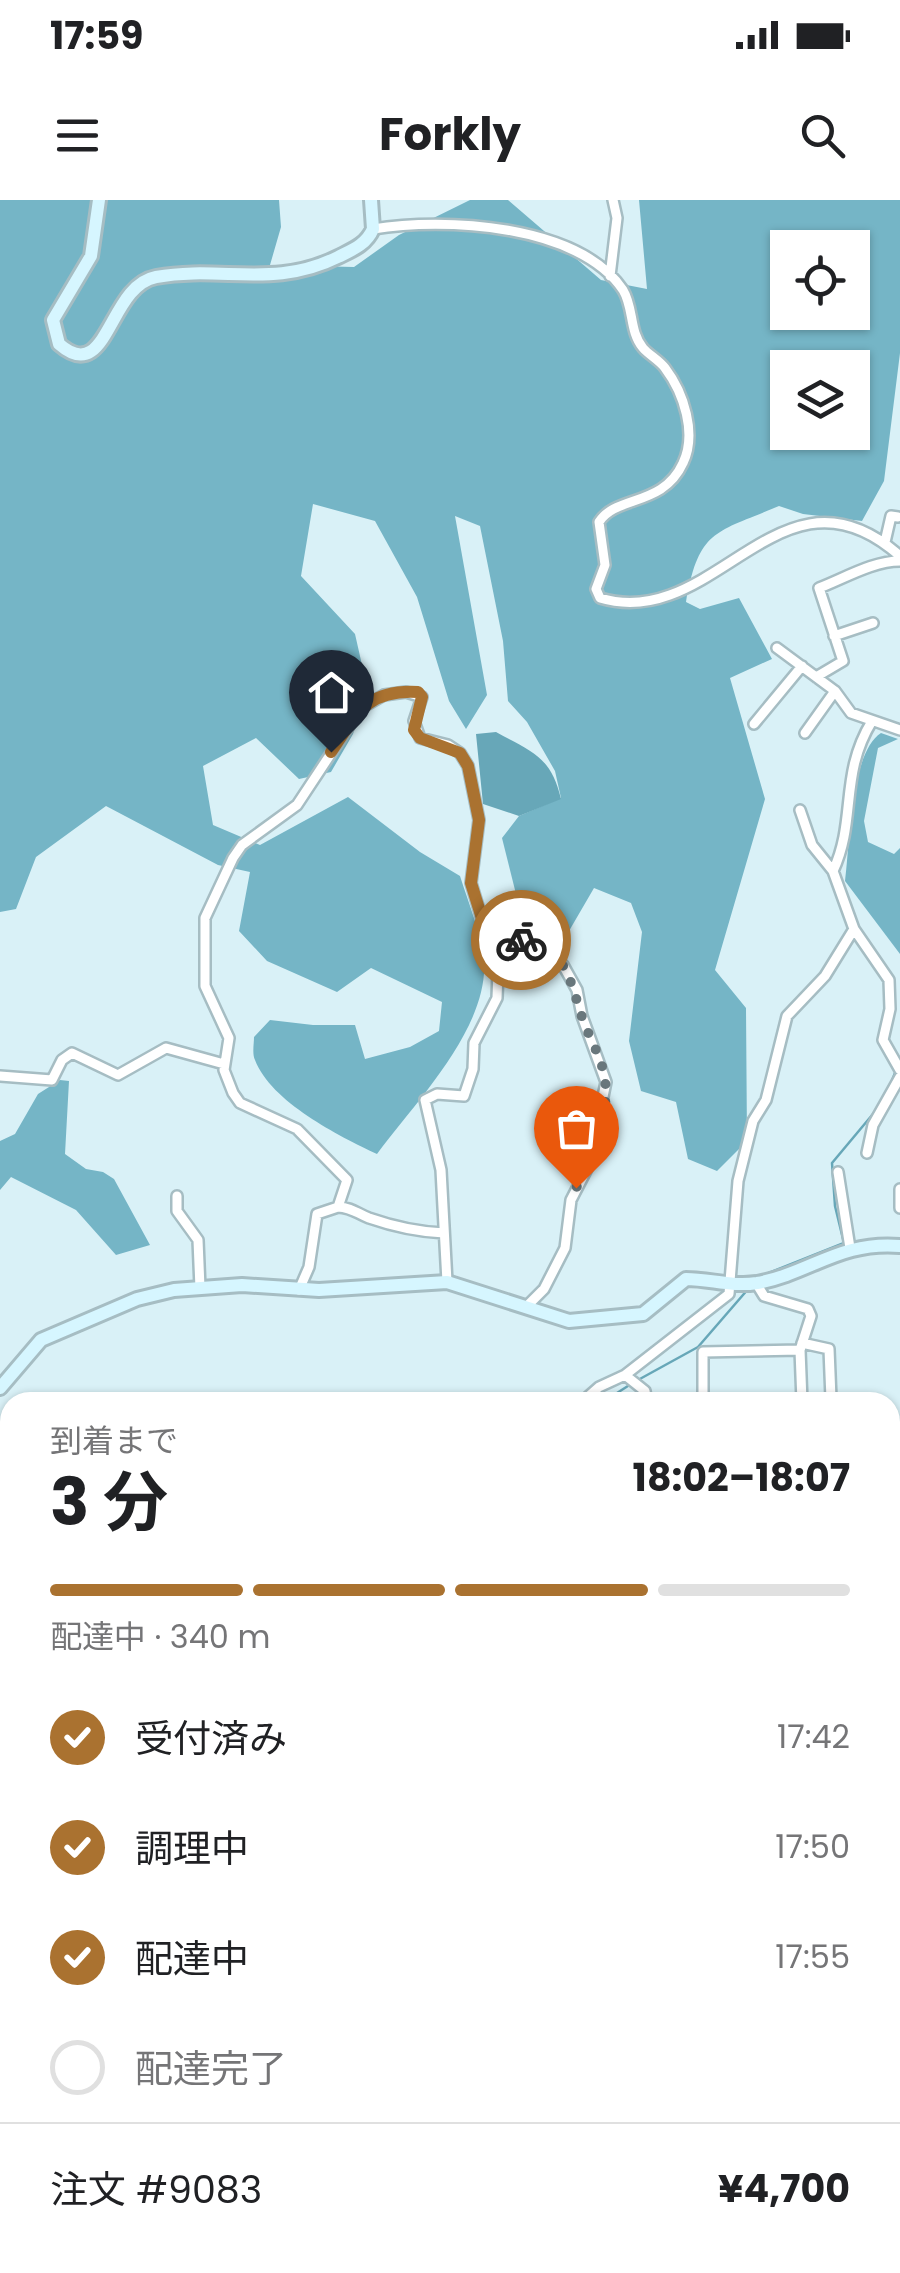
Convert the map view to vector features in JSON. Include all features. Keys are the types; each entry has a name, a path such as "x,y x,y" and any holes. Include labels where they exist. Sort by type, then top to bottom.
{"street":[{"path":"99,200 90,256 53,320 55,338 75,354 86,353 103,341 123,299 139,282 165,276 270,276 304,272 361,245 373,229 371,200"},
{"path":"610,276 617,218 613,200"},
{"path":"373,229 417,222 534,234 577,252 610,276 629,304 636,337 672,380 686,414 690,439 683,465 654,496 602,516 598,531 604,555 596,590 600,598 646,600 672,592 720,571 761,540 802,523 850,527 885,542 900,558"},
{"path":"885,542 891,516 898,516"},
{"path":"816,678 842,662 818,588 864,572 880,561 900,558"},
{"path":"834,636 873,623"},
{"path":"777,648 835,691 851,713 900,730"},
{"path":"754,724 802,666"},
{"path":"805,734 835,691"},
{"path":"338,1207 347,1180 296,1129 240,1103 233,1093 224,1064 229,1038 204,974 209,908 242,845 296,805 361,708 371,700 418,692 422,697 414,730 420,738 460,753 468,766 479,820 471,883 485,928 498,944 496,998 474,1043 473,1069 464,1096 437,1094 425,1100 441,1170 448,1282"},
{"path":"833,870 842,852 846,792 855,754 872,721"},
{"path":"800,810 812,845 833,870 854,928 888,980 890,1009 883,1040 900,1073 873,1125 867,1154"},
{"path":"593,1392 599,1387 633,1381 729,1294 744,1154 753,1121 766,1100 787,1016 825,976 854,928"},
{"path":"498,944 528,938 541,940 563,964 577,990 582,1016 606,1082 589,1165 571,1200 565,1248 544,1289 526,1308"},
{"path":"0,1076 52,1080 62,1060 72,1053 118,1075 166,1048 224,1064"},
{"path":"838,1172 850,1248"},
{"path":"900,1189 900,1208"},
{"path":"177,1196 177,1211 198,1240 200,1288"},
{"path":"298,1290 308,1268 316,1214 338,1207 355,1208 366,1217 419,1232 444,1234"},
{"path":"0,1388 29,1350 52,1334 138,1299 200,1288 242,1285 298,1290 448,1282 569,1321 643,1314 686,1279 730,1285 756,1282 850,1248 900,1246"},
{"path":"756,1282 764,1296 808,1308 811,1316 801,1346 802,1392"},
{"path":"703,1392 702,1352 801,1346 830,1349 831,1392"},
{"path":"633,1381 640,1392"}],"shaded area":[{"path":"0,200 279,200 281,227 270,265 354,267 399,235 470,200 508,200 601,280 647,289 639,200 900,200 900,353 884,481 862,521 803,514 779,506 725,529 713,537 697,560 686,602 700,609 739,598 772,659 730,678 765,799 715,970 746,1008 747,1141 717,1171 688,1159 676,1102 641,1091 629,1041 642,932 631,903 594,888 569,931 523,922 502,838 519,816 561,798 555,771 527,722 508,701 503,641 480,526 455,516 487,695 466,729 449,701 417,597 375,521 313,504 301,576 355,634 367,687 353,734 331,772 299,779 256,738 203,766 213,825 260,845 348,797 420,852 460,876 483,952 484,979 477,1006 450,1059 377,1154 308,1116 275,1090 255,1060 254,1037 270,1020 355,1025 365,1059 410,1047 439,1031 442,1002 371,968 337,992 267,961 239,931 250,872 218,865 106,806 36,857 16,909 0,912"},
{"path":"496,732 546,764 561,799 519,816 483,804 476,734"},
{"path":"881,733 898,739 878,748 864,821 868,842 894,854 900,848 900,954 845,881 857,779 871,744"},
{"path":"60,1080 69,1081 65,1154 86,1169 114,1179 150,1245 116,1255 76,1210 11,1177 0,1190 0,1141 15,1134 38,1094"}],"waterway":[{"path":"889,1088 897,1068"},
{"path":"766,1274 844,1243 835,1206 832,1163 878,1108"},
{"path":"638,1380 698,1347 749,1288"},
{"path":"619,1392 631,1384"}],"way so far":[{"path":"521,940 541,940 563,964 577,990 582,1016 606,1082 589,1165 576,1188"}],"route":[{"path":"331,752 361,708 371,700 418,692 422,697 414,730 420,738 448,745 460,753 468,766 479,820 471,883 485,928 498,944 521,940"}]}
